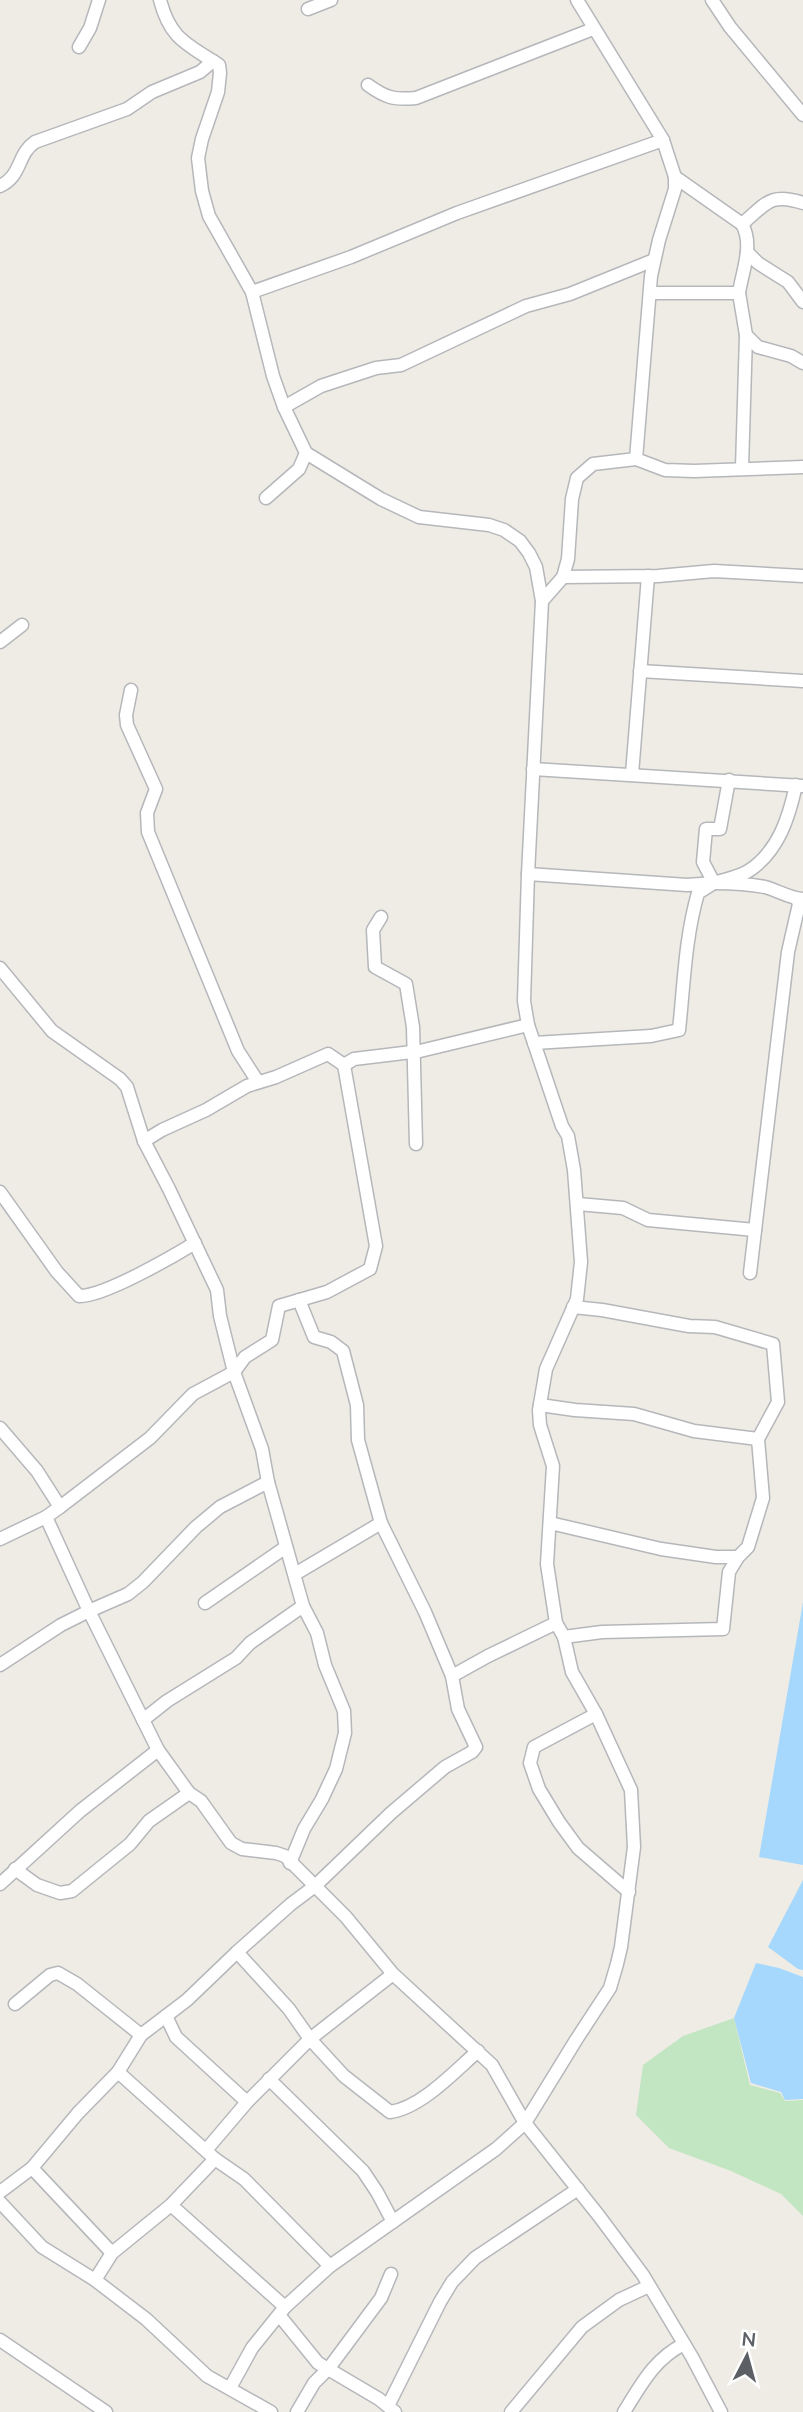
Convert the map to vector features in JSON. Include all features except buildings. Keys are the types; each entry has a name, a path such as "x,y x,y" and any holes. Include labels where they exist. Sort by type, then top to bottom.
{"street":[{"path":"79,47 90,28 99,0"},
{"path":"160,0 169,26 181,41 219,65 218,92 198,159 202,191 209,216 252,292 273,376 284,407 306,453 381,499 419,517 489,525 504,530 520,541 536,567 542,601 524,1001 528,1025 562,1126 568,1136 578,1204 581,1262 576,1299 546,1369 540,1405 540,1425 553,1466 547,1564 556,1623 564,1637 572,1672 596,1714 631,1790 634,1847 621,1947 610,1988 525,2123 496,2149 330,2266 282,2311 252,2348 230,2388"},
{"path":"308,9 331,0"},
{"path":"577,0 663,140 675,177 675,189 654,260 636,459"},
{"path":"712,0 730,27 803,115"},
{"path":"368,85 384,96 416,98 593,29"},
{"path":"0,186 13,179 28,147 34,142 127,109 152,92 200,72 213,61"},
{"path":"252,292 351,257 457,213 663,140"},
{"path":"675,177 742,224 746,231 747,252 739,293 746,335 742,468"},
{"path":"742,224 772,200 788,198 803,203"},
{"path":"747,252 758,263 788,282 803,302"},
{"path":"284,407 321,386 376,368 401,365 526,306 596,285 654,260"},
{"path":"650,293 739,293"},
{"path":"746,335 758,347 791,356 803,363"},
{"path":"266,498 299,469 306,453"},
{"path":"542,601 563,577 568,559 571,512 577,478 593,464 636,459 665,470 803,467"},
{"path":"563,577 648,576 714,571 803,576"},
{"path":"632,774 648,576"},
{"path":"0,642 22,625"},
{"path":"640,671 803,681"},
{"path":"131,690 126,715 127,725 156,789 147,813 148,832 238,1051 258,1082"},
{"path":"533,769 799,785 778,841 751,870 714,883 698,893 686,949 679,1030 651,1037 534,1043"},
{"path":"714,883 703,862 706,829 720,829 729,780"},
{"path":"528,874 687,885 714,883 767,888 800,899 789,952 750,1273"},
{"path":"381,917 373,930 375,967 406,984 413,1027 416,1143"},
{"path":"0,968 52,1031 120,1079 127,1087 144,1141 217,1290 220,1316 234,1372 262,1449 268,1482 303,1606 317,1633 325,1665 344,1711 345,1733 331,1781 304,1829 290,1863"},
{"path":"344,1065 354,1059 412,1052 528,1025"},
{"path":"0,1539 47,1517 150,1438 193,1394 234,1372 245,1357 272,1340 279,1306 327,1292 370,1269 376,1246 344,1065 328,1054 258,1082 144,1141"},
{"path":"0,1192 57,1272 79,1296 104,1290 157,1265 195,1243"},
{"path":"578,1204 623,1208 648,1220 755,1230"},
{"path":"0,2192 32,2168 78,2113 118,2072 141,2035 187,2000 237,1952 315,1886 409,1797 445,1767 476,1747 458,1709 452,1676 425,1612 381,1523 358,1440 357,1405 344,1351 331,1342 314,1337 299,1300"},
{"path":"564,1637 602,1632 723,1629 729,1573 737,1557 748,1547 763,1499 758,1439 778,1402 773,1344 716,1328 573,1307"},
{"path":"540,1405 634,1414 694,1431 758,1439"},
{"path":"0,1428 37,1471 60,1507"},
{"path":"1,1663 61,1625 128,1594 143,1582 195,1527 220,1507 268,1482"},
{"path":"47,1517 89,1611 158,1750 189,1793 201,1801 231,1843 242,1849 285,1856 346,1917 393,1975 492,2066 525,2123 578,2189 649,2286 721,2412"},
{"path":"295,1574 381,1523"},
{"path":"550,1524 618,1537 661,1549 716,1557 737,1557"},
{"path":"205,1603 286,1547"},
{"path":"143,1720 167,1701 236,1658 250,1643 303,1606"},
{"path":"452,1676 556,1623"},
{"path":"596,1714 534,1747 530,1763 539,1789 578,1848 629,1892"},
{"path":"0,1884 80,1811 158,1750"},
{"path":"15,1869 37,1885 60,1894 72,1891 130,1844 149,1821 189,1793"},
{"path":"237,1952 289,2009 310,2039 344,2076 390,2112 399,2111 425,2096 478,2051"},
{"path":"15,2004 50,1975 58,1973 77,1984 141,2035"},
{"path":"95,2280 112,2253 171,2205 247,2102 270,2078 310,2039 393,1975"},
{"path":"166,2016 176,2037 247,2102"},
{"path":"118,2072 211,2154 244,2179 330,2266"},
{"path":"270,2078 363,2171 393,2222"},
{"path":"32,2168 112,2253"},
{"path":"171,2205 282,2311 318,2363 391,2409 440,2302 463,2269 475,2258 578,2189"},
{"path":"0,2203 41,2247 95,2280 146,2319 200,2369 271,2412"},
{"path":"297,2412 314,2383 329,2368 381,2298 391,2274"},
{"path":"511,2412 582,2327 619,2300 649,2286"},
{"path":"0,2340 106,2412"},
{"path":"624,2412 648,2373 662,2358 684,2344"}],"green space":[{"path":"734,2018 750,2085 780,2093 785,2101 803,2100 803,2216 781,2194 731,2171 669,2148 636,2115 643,2065 683,2036"}],"water":[{"path":"803,1602 803,1865 759,1857"},
{"path":"803,1880 803,1970 768,1947"},
{"path":"756,1963 803,1977 803,2099 785,2100 781,2092 751,2083 734,2018"}]}
